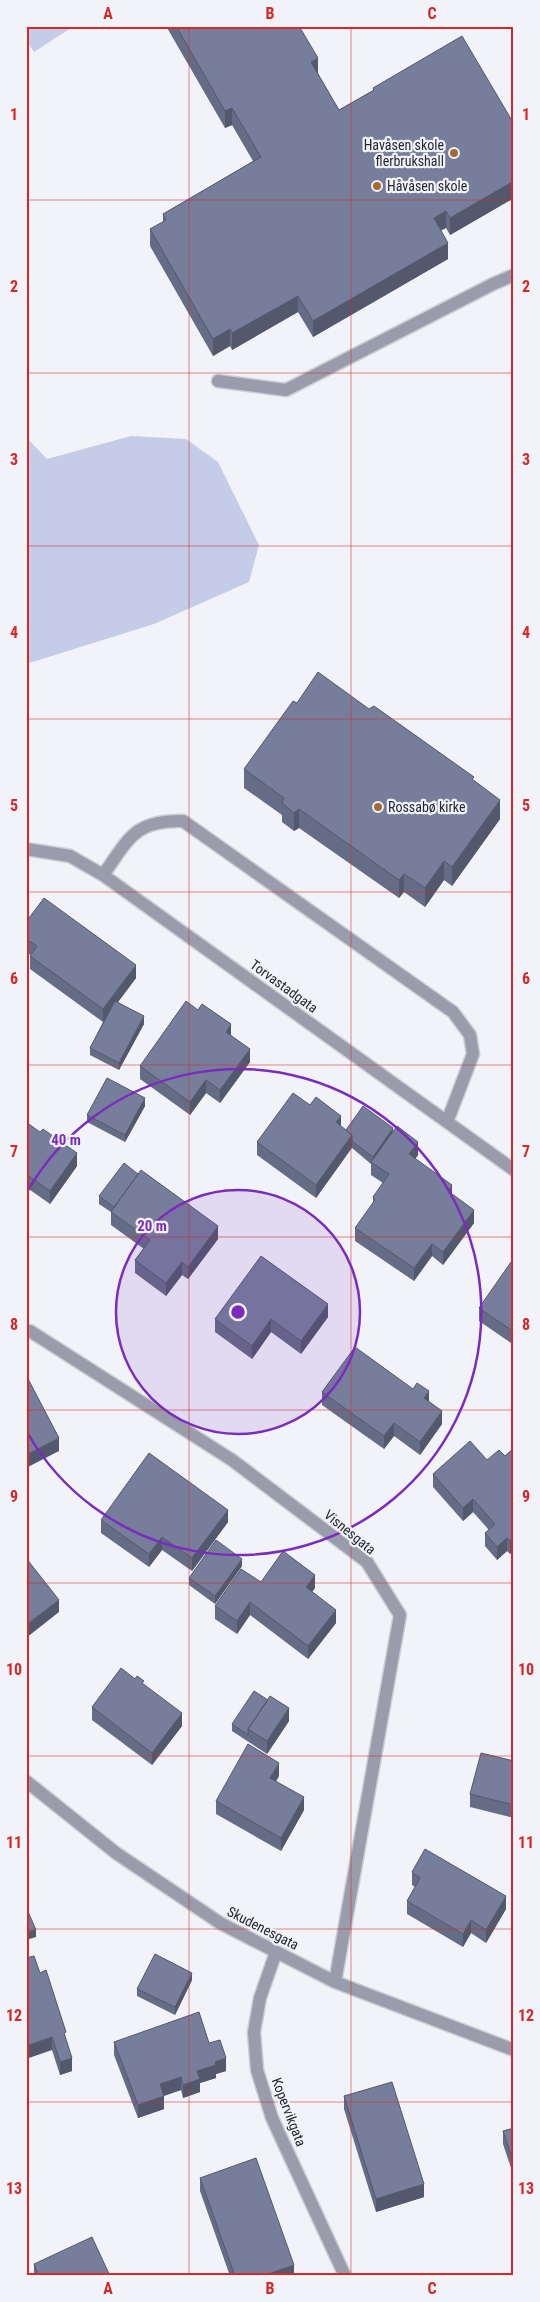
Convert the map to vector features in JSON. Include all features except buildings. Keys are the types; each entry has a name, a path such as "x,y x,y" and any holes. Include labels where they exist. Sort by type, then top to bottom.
{"street":[{"path":"218,381 286,390 514,275"},
{"path":"103,875 135,831 162,820 183,821 453,1012 470,1035 473,1054 447,1122"},
{"name":"Torvastadgata","path":"26,849 70,856 103,875 514,1170"},
{"name":"Visnesgata","path":"30,1331 232,1460 367,1562 400,1615 335,1982"},
{"name":"Skudenesgata","path":"26,1781 116,1854 220,1923 335,1982 514,2050"},
{"name":"Kopervikgata","path":"276,1952 260,1998 254,2032 257,2070 272,2118 345,2276"}],"shaded area":[{"path":"26,26 74,26 34,52 26,40"},
{"path":"131,436 186,439 218,462 259,545 249,582 154,624 26,664 26,437 47,459"}],"place":[{"name":"Havåsen skole flerbrukshall","path":"454,153"},
{"name":"Håvåsen skole","path":"377,186"},
{"name":"Rossabø kirke","path":"378,807"}]}
